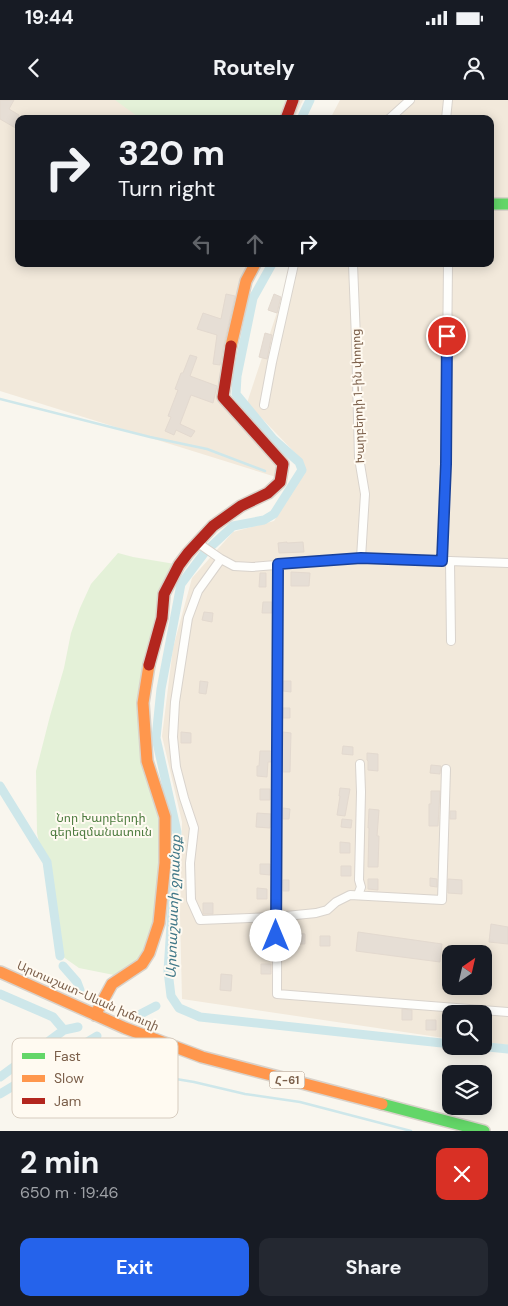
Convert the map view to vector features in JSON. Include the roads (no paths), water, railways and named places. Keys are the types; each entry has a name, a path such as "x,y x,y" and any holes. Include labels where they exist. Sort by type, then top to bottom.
{"street":[{"path":"287,115 293,100"},
{"path":"393,115 410,100"},
{"path":"446,115 448,100"},
{"path":"494,204 508,204"},
{"path":"95,1015 112,984 142,964 150,953 159,923 165,863 165,817 147,761 143,703 149,666 162,618 164,594 179,565 213,526 241,506 268,493 280,482 283,464 223,397 230,350 246,281 254,267"},
{"path":"264,405 293,267"},
{"name":"Խարբերդի 1-ին փողոց","path":"353,267 359,458 365,494 361,558"},
{"path":"442,561 446,464 448,267"},
{"path":"198,544 234,566 361,558 508,563"},
{"path":"221,559 198,591 188,618 175,702 173,737 176,767 194,828 190,863 191,900 200,920 316,914 327,910 336,902 350,895 442,900 446,769"},
{"path":"450,561 451,641"},
{"path":"278,564 277,994 508,1012"},
{"path":"358,895 361,887 359,880 360,764"},
{"name":"Արտաշատ-Սևան խճուղի","path":"0,972 148,1038"},
{"name":"Արտաշատ-Սևան խճուղի","path":"178,1049 484,1131"}],"waterway":[{"name":"Արտաշատի ջրանցք","path":"303,115 310,100"},
{"name":"Արտաշատի ջրանցք","path":"270,267 253,298 237,376 236,394 274,440 299,462 302,470 274,514 264,520 233,526 205,552 181,584 161,689 156,738 177,832 168,971 171,996 179,1008 200,1017 442,1043"},
{"path":"0,399 150,437 207,449 265,471"},
{"path":"0,786 47,862 60,956"},
{"path":"63,966 77,982 80,990"},
{"path":"0,994 53,1017 64,1030"},
{"path":"133,1018 156,1006"},
{"path":"53,1038 64,1030 78,1027"},
{"name":"Արտաշատի ջրանցք","path":"492,1047 508,1049"},
{"path":"0,1077 12,1068"},
{"path":"178,1079 245,1094 300,1102 411,1131"},
{"path":"0,1094 12,1087"}],"park label":[{"name":"Նոր Խարբերդի գերեզմանատուն","path":"101,825"}]}
